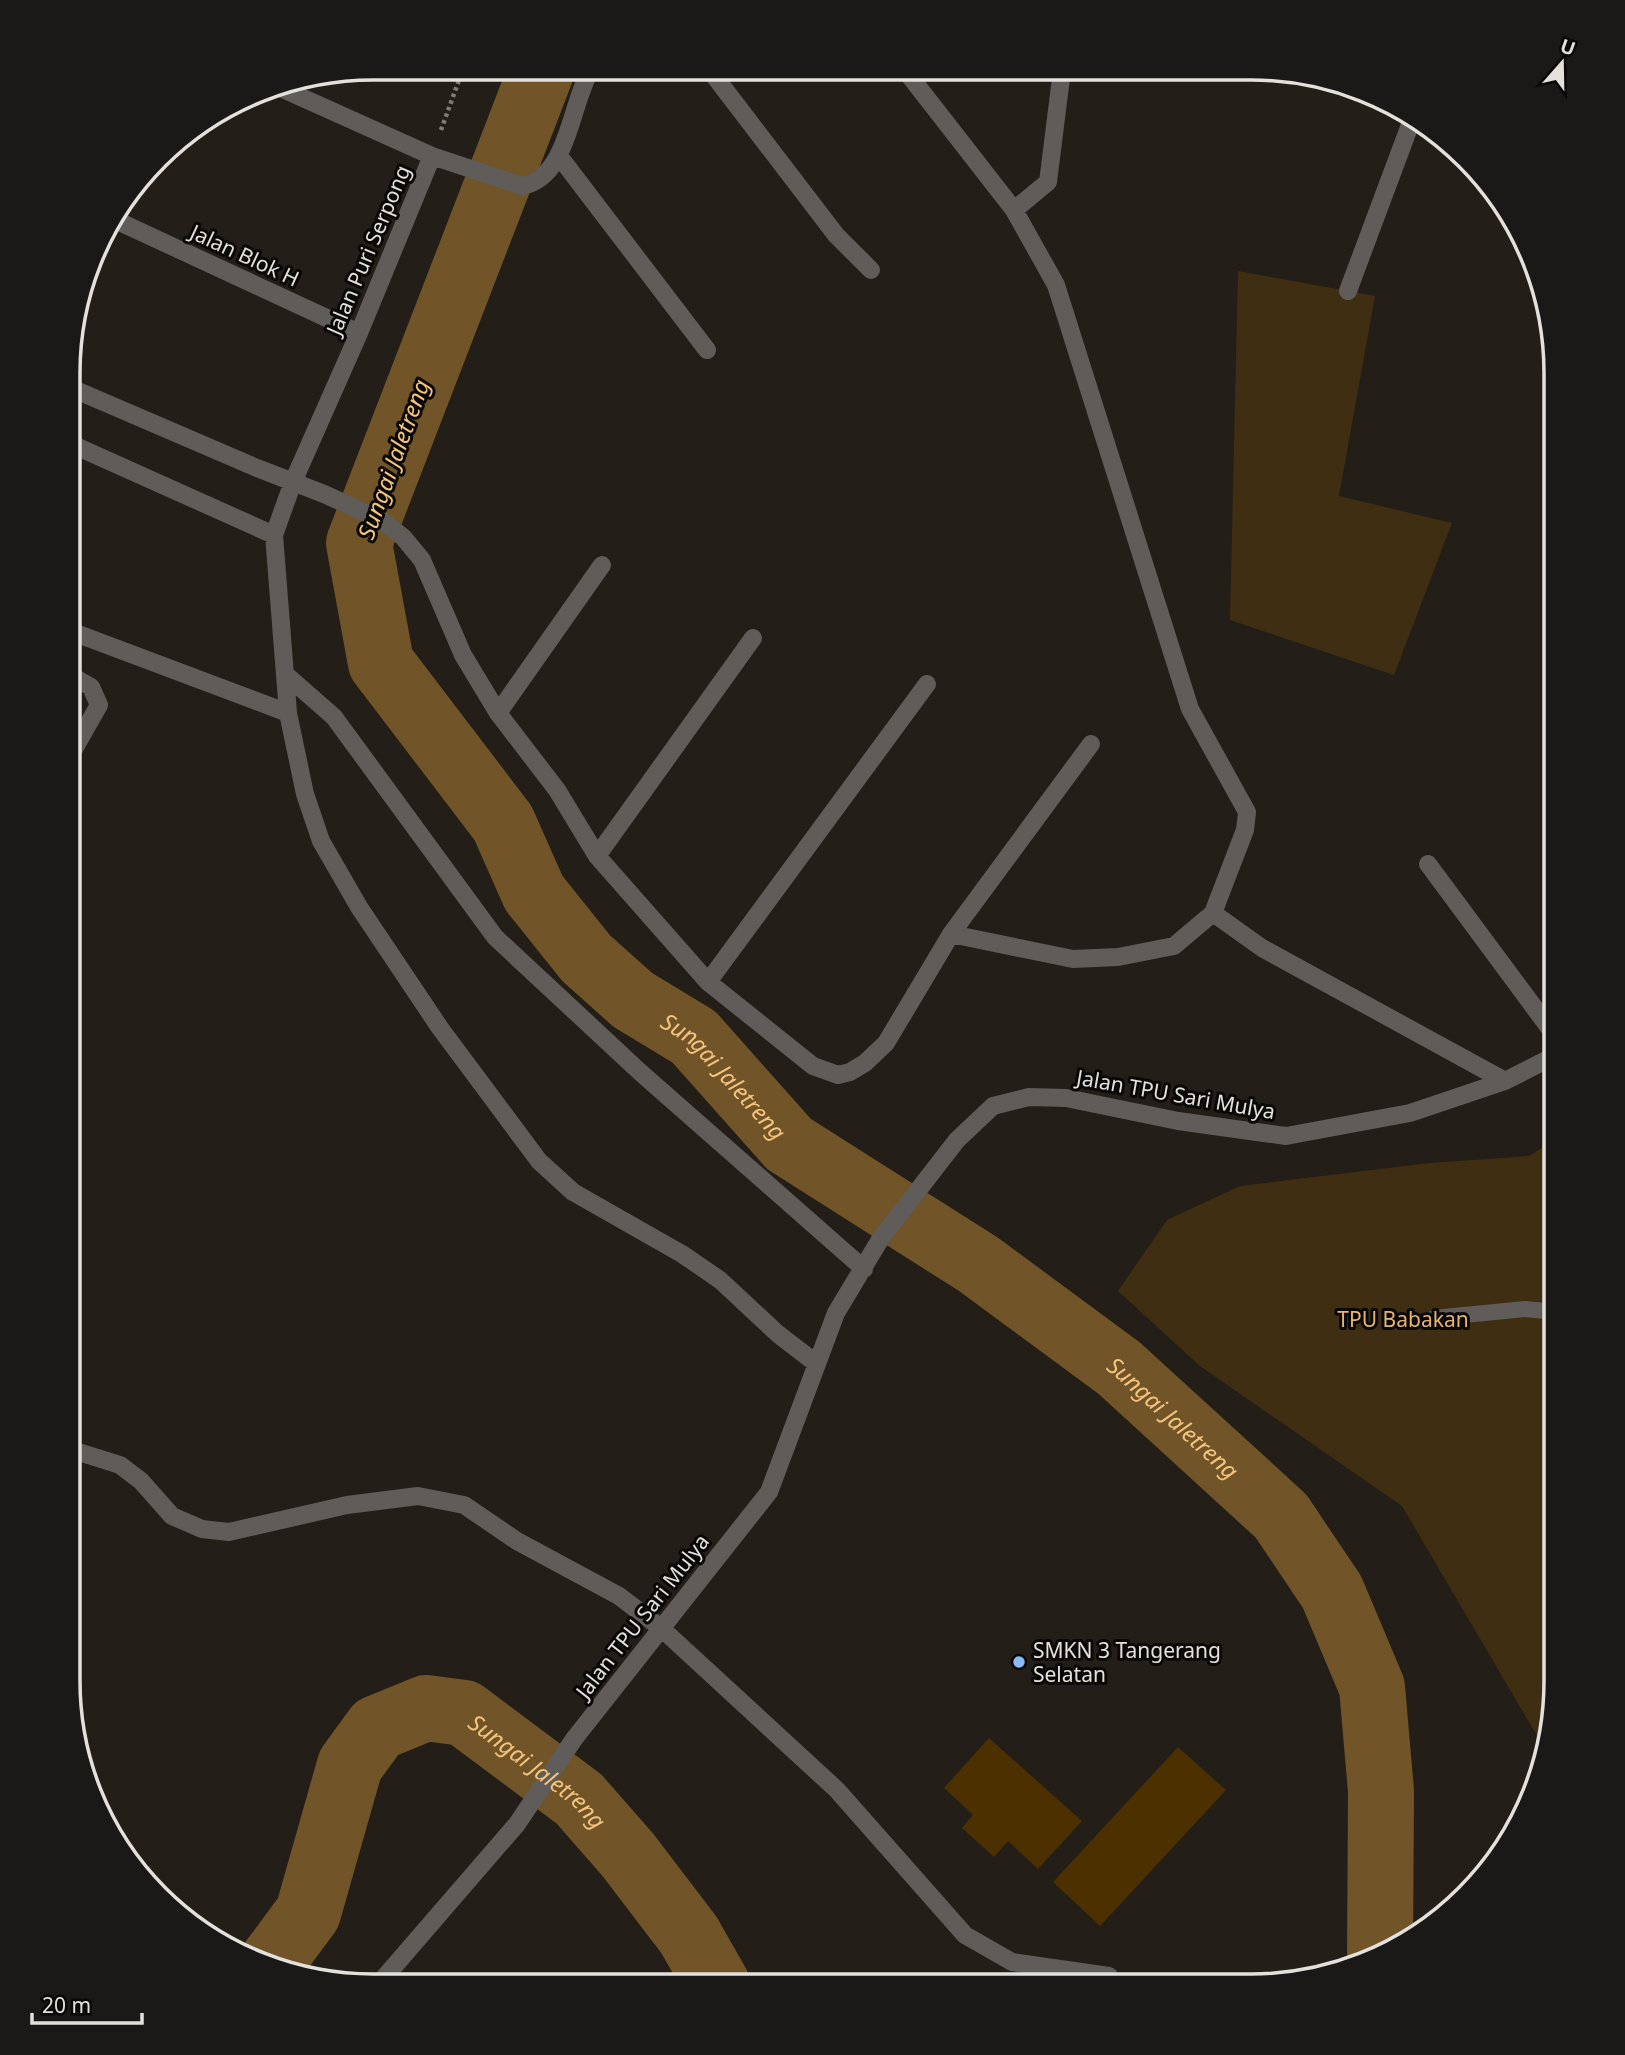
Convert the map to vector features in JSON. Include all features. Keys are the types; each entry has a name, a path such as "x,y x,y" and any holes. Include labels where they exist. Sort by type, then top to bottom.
{"street":[{"path":"432,156 522,186 544,175 558,156 585,80"},
{"path":"717,80 836,235 871,270"},
{"path":"913,80 1014,211 1056,285 1189,709 1247,812 1245,830 1213,913 1174,946 1118,957 1073,959 951,934"},
{"path":"1014,211 1048,182 1061,80"},
{"name":"Jalan Puri Serpong","path":"274,536 293,481 359,333 432,156 290,92"},
{"path":"1348,291 1409,127"},
{"path":"558,156 707,350"},
{"name":"Jalan Blok H","path":"122,223 359,333"},
{"path":"80,392 382,520 403,537 422,560 463,655 498,713 557,790 597,856 708,982 813,1066 844,1074 866,1063 886,1043 951,934 1091,744"},
{"path":"80,448 274,536 288,713 305,794 321,841 359,907 440,1028 540,1161 573,1192 682,1254 720,1280 778,1334 817,1364"},
{"path":"498,713 603,565"},
{"path":"80,635 288,713"},
{"path":"597,856 753,638"},
{"path":"285,674 334,717 495,937 640,1072 864,1269"},
{"path":"80,680 91,687 99,705 80,738"},
{"path":"708,982 927,684"},
{"path":"1427,864 1544,1021"},
{"path":"1213,913 1262,948 1505,1081"},
{"name":"Jalan TPU Sari Mulya","path":"387,1974 517,1824 574,1739 769,1492 794,1433 836,1313 881,1238 957,1140 993,1106 1029,1097 1066,1098 1178,1121 1286,1136 1410,1113 1505,1081 1544,1061"},
{"path":"80,1452 120,1465 141,1481 172,1516 202,1529 229,1532 347,1505 418,1496 442,1498 464,1505 517,1541 619,1596 661,1628 836,1790 965,1935 1012,1962 1095,1974"}],"lane":[{"path":"1434,1318 1525,1309 1544,1311"}],"path":[{"path":"432,156 459,80"}],"green space":[{"path":"1238,271 1375,296 1339,496 1452,523 1394,675 1230,620"},
{"name":"TPU Babakan","path":"1544,1147 1544,1701 1539,1739 1402,1506 1200,1366 1118,1291 1167,1220 1240,1186 1430,1163 1529,1156"}],"building":[{"path":"989,1738 1082,1821 1038,1869 1008,1841 994,1857 962,1828 973,1815 944,1788"},
{"path":"1178,1747 1226,1790 1100,1926 1053,1882"}],"waterway":[{"name":"Sungai Jaletreng","path":"538,80 359,543 381,663 503,823 534,893 586,958 633,1000 694,1037 789,1144 978,1264 1119,1368 1281,1516 1332,1592 1372,1687 1381,1791 1380,1944"},
{"name":"Sungai Jaletreng","path":"275,1957 308,1913 350,1765 377,1728 426,1708 464,1713 579,1799 628,1855 689,1935 711,1974"}],"place":[{"name":"SMKN 3 Tangerang Selatan","path":"1019,1662"}]}
